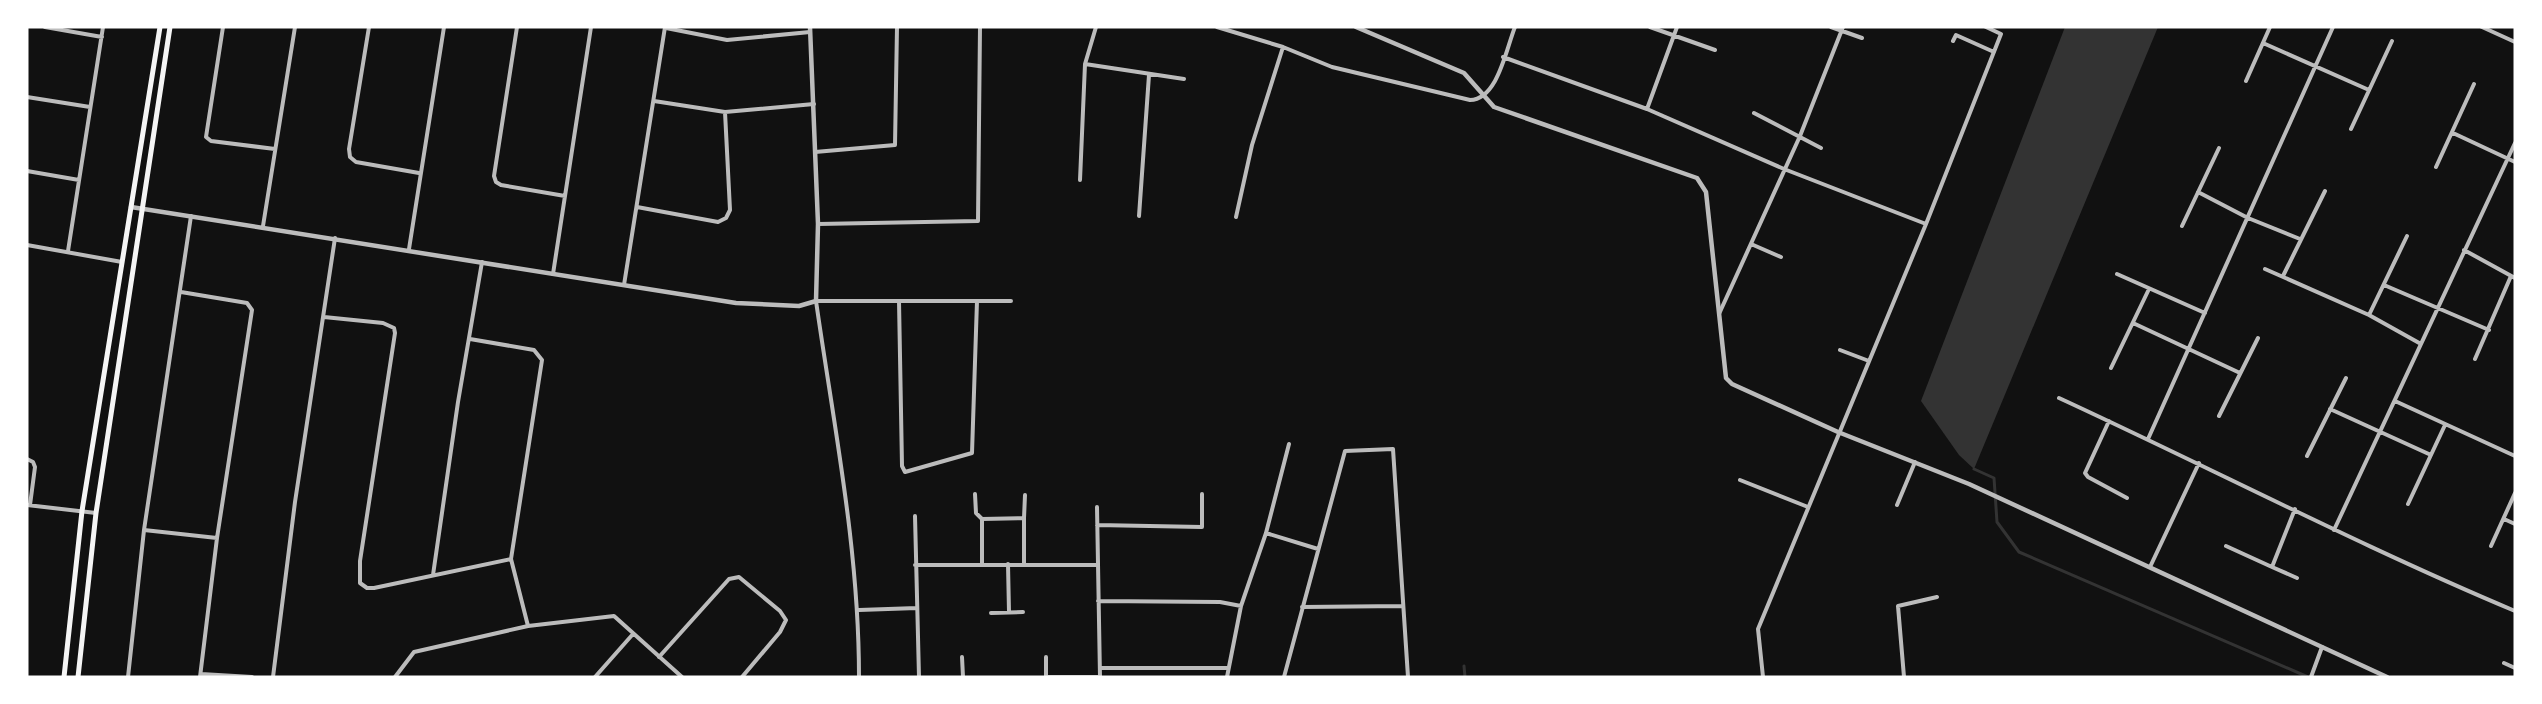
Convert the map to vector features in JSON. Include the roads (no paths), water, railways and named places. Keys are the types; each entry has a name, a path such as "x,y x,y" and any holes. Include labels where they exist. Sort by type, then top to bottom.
{"main road":[{"path":"64,677 82,511 160,27"},
{"path":"78,677 96,513 170,27"}],"street":[{"path":"45,27 102,37"},
{"path":"68,251 103,27"},
{"path":"223,27 206,137 211,141 275,149"},
{"path":"263,226 295,27"},
{"path":"369,27 349,149 350,157 356,162 419,173"},
{"path":"409,249 419,173 444,27"},
{"path":"517,27 494,176 496,182 566,196"},
{"path":"552,275 591,27"},
{"path":"815,152 895,145 897,27"},
{"path":"818,224 978,220 980,27"},
{"path":"1080,180 1084,64 1096,27"},
{"path":"1217,27 1283,47 1332,67 1470,100 1485,96 1490,91 1515,27"},
{"path":"1356,27 1464,72 1494,107 1697,178 1706,192 1726,378 1732,384 1838,432 2005,500 2387,677"},
{"path":"1650,27 1715,50"},
{"path":"1647,109 1677,27"},
{"path":"1831,27 1843,29 1862,38"},
{"path":"1763,677 1758,629 1926,224 1994,52 2001,33 1986,27"},
{"path":"2246,81 2270,27"},
{"path":"2148,439 2333,27"},
{"path":"2482,27 2515,42"},
{"path":"624,285 665,28 727,40 810,29 818,224 816,301 852,534 859,610 859,677"},
{"path":"1719,315 1800,136 1843,29"},
{"path":"1953,41 1956,35 1994,52"},
{"path":"2351,129 2392,41"},
{"path":"2263,43 2369,90"},
{"path":"1236,217 1252,145 1283,47"},
{"path":"1503,57 1647,109 1784,169 1926,224"},
{"path":"1084,64 1184,79"},
{"path":"1139,216 1149,75"},
{"path":"2436,167 2474,84"},
{"path":"27,97 90,107"},
{"path":"654,101 725,112 814,104"},
{"path":"637,207 717,222 726,218 730,210 725,112"},
{"path":"1754,113 1821,147"},
{"path":"2453,133 2515,162"},
{"path":"2334,530 2515,143"},
{"path":"2182,226 2218,148"},
{"path":"27,171 79,180"},
{"path":"2283,276 2325,191"},
{"path":"2198,192 2248,218 2300,239"},
{"path":"131,207 409,249 552,275 736,303 799,306 816,301 1011,301"},
{"path":"128,677 144,530 191,216"},
{"path":"2369,315 2407,236"},
{"path":"273,677 295,502 335,238"},
{"path":"1751,244 1781,257"},
{"path":"27,245 123,262"},
{"path":"2463,250 2513,277 2475,359"},
{"path":"433,575 482,261"},
{"path":"2265,269 2369,315 2421,344"},
{"path":"2117,274 2205,313"},
{"path":"2384,285 2488,330"},
{"path":"2111,368 2149,289"},
{"path":"180,292 247,303 252,310 217,538 201,675 252,677"},
{"path":"899,301 902,466 905,472 972,453 977,301"},
{"path":"324,317 383,323 394,328 395,338 358,576 363,586 374,588 511,559"},
{"path":"2133,323 2240,373"},
{"path":"2218,416 2258,338"},
{"path":"470,339 534,350 542,360 511,559 528,626"},
{"path":"1840,350 1869,361"},
{"path":"2307,456 2346,378"},
{"path":"2059,398 2295,509 2334,530 2515,611"},
{"path":"2395,401 2515,456"},
{"path":"2331,409 2431,455"},
{"path":"2109,421 2085,473 2088,477 2127,498"},
{"path":"2408,504 2445,425"},
{"path":"1227,677 1241,606 1266,533 1289,444"},
{"path":"1284,677 1345,451 1393,448 1408,677"},
{"path":"27,459 33,462 35,467 28,505 96,513"},
{"path":"1897,505 1915,462"},
{"path":"2150,567 2199,463"},
{"path":"1740,480 1808,507"},
{"path":"2491,546 2515,493"},
{"path":"975,494 976,513 982,519 982,565"},
{"path":"1097,525 1202,527 1202,494"},
{"path":"1024,495 1024,564"},
{"path":"1046,657 1046,677 1100,677 1096,565 1097,507"},
{"path":"2272,567 2295,509"},
{"path":"915,516 919,677"},
{"path":"982,519 1024,518"},
{"path":"2504,519 2515,524"},
{"path":"144,530 217,538"},
{"path":"1266,533 1318,549"},
{"path":"2226,546 2297,578"},
{"path":"1008,564 1009,612"},
{"path":"915,565 1096,565"},
{"path":"659,657 729,579 739,577 780,611 786,620 785,626 742,677"},
{"path":"1904,677 1898,606 1937,597"},
{"path":"1098,601 1220,602 1241,606"},
{"path":"1302,607 1403,606"},
{"path":"859,610 917,608"},
{"path":"991,613 1023,612"},
{"path":"395,677 414,652 528,626 614,616 682,677"},
{"path":"595,677 633,633"},
{"path":"2311,677 2322,647"},
{"path":"962,657 963,677"},
{"path":"2504,663 2515,668"},
{"path":"1100,668 1227,668"}],"waterway":[{"path":"1974,469 1994,478 1997,522 2019,552 2308,677"},
{"path":"1464,666 1465,677"}]}
